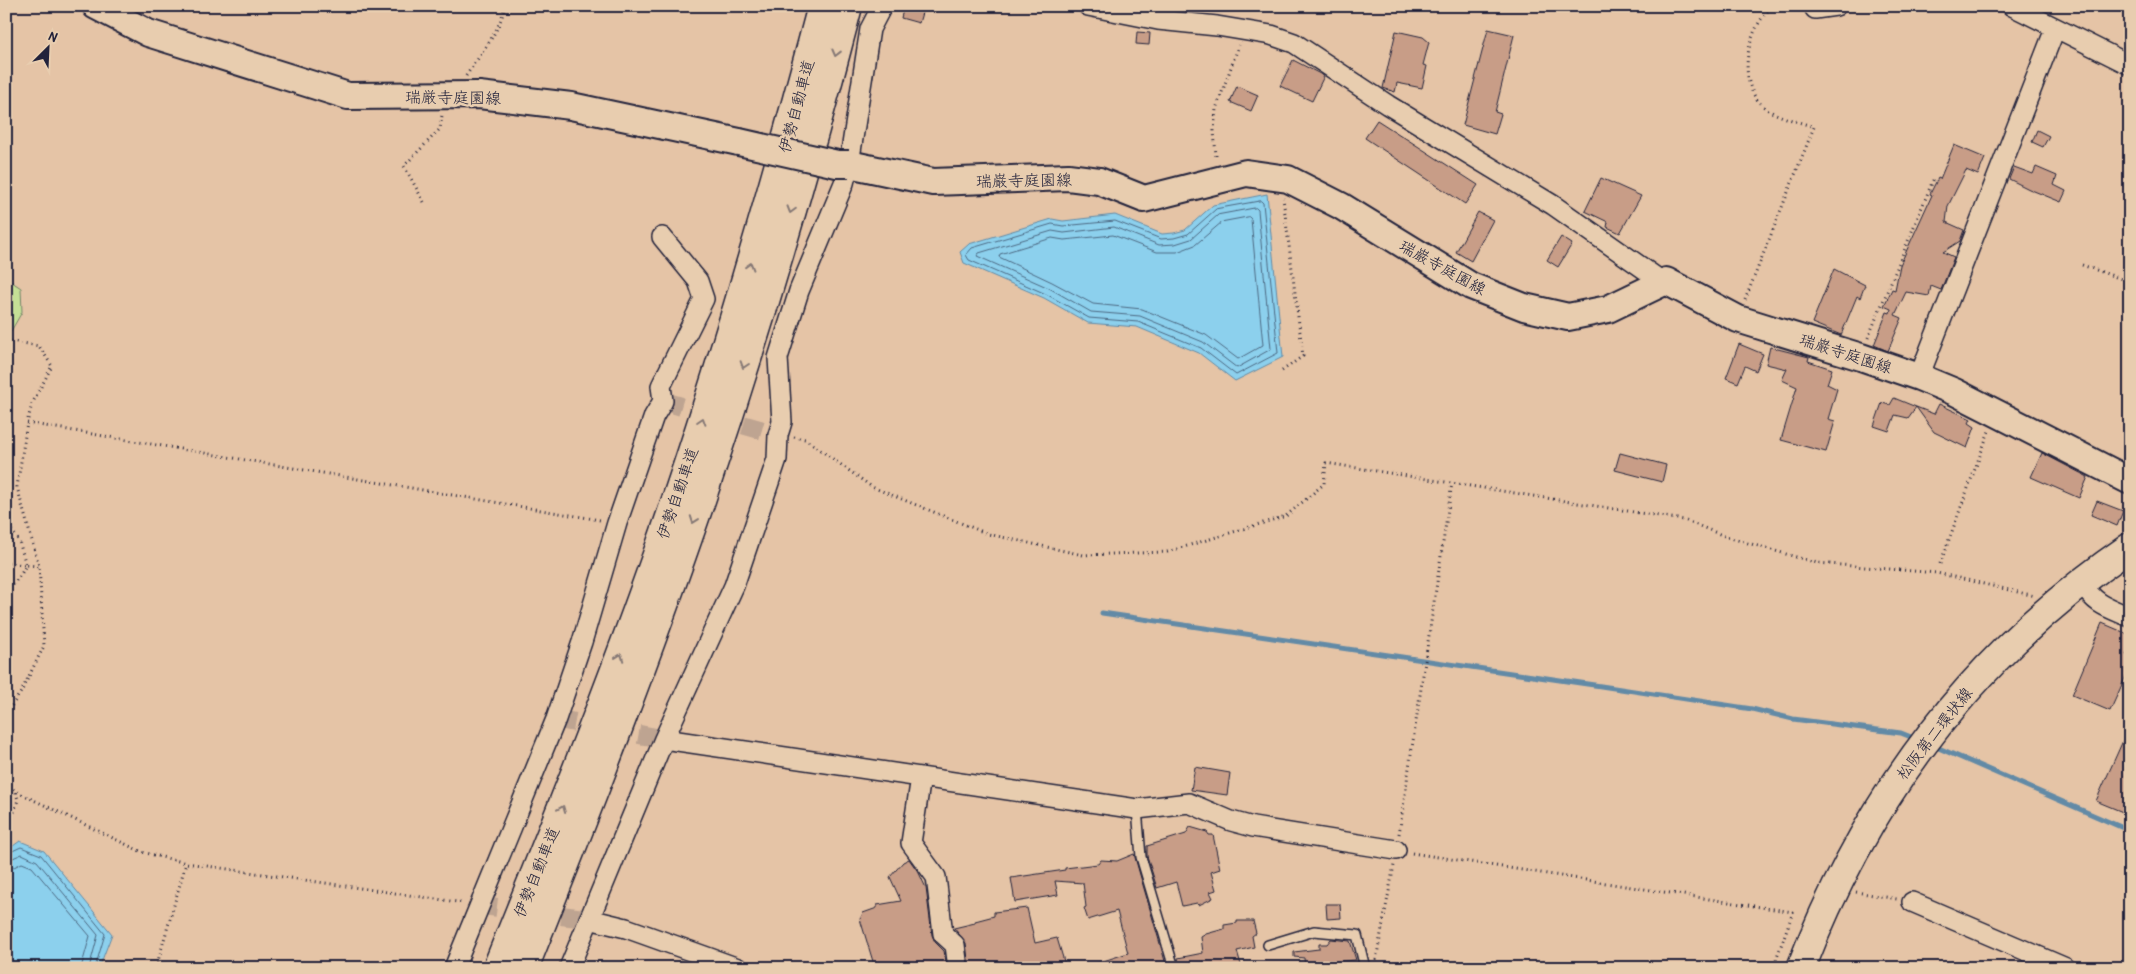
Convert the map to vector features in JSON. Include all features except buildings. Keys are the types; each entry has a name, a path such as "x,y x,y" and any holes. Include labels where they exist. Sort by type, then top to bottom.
{"main road":[{"name":"瑞厳寺庭園線","path":"96,6 148,33 348,96 479,95 571,106 837,164 849,164"},
{"name":"伊勢自動車道","path":"497,968 590,736 678,492 767,210 822,6"},
{"name":"伊勢自動車道","path":"524,968 605,763 701,500 790,217 848,6"},
{"name":"瑞巌寺庭園線","path":"849,164 933,182 1068,177 1100,181 1144,199 1246,173 1288,179 1341,206 1471,286 1524,307 1568,316 1576,315 1608,309 1666,282 1738,319 1919,377 1997,412 2130,481"},
{"name":"松阪第二環状線","path":"1801,968 1837,884 1873,819 1925,740 1993,661 2057,602 2130,547"}],"street":[{"path":"569,968 664,739 734,586 776,459 778,435 782,422 778,358 799,291 844,183 849,164 870,29 882,6"},
{"path":"1088,6 1158,20 1270,34 1294,43 1388,105 1553,205 1657,278 1666,282"},
{"path":"1815,9 1836,6"},
{"path":"2012,6 2055,29 2130,64"},
{"path":"1919,377 2055,29"},
{"path":"454,968 478,905 556,719 582,642 617,523 654,416 663,401 661,386 704,299 698,281 662,237"},
{"path":"2081,583 2090,598 2101,605 2130,617"},
{"path":"664,739 1136,810 1189,803 1231,821 1253,827 1396,850"},
{"path":"921,777 911,843 936,877 943,934 955,945 958,968"},
{"path":"1912,902 2066,968"},
{"path":"588,919 626,928 738,968"}],"lane":[{"path":"1136,810 1141,857 1174,968"},
{"path":"1268,945 1314,931 1356,935 1365,968"}],"path":[{"path":"1738,319 1814,127 1765,108 1755,98 1747,81 1750,41 1764,13 1773,6"},
{"path":"1216,156 1214,131 1216,109 1244,30"},
{"path":"1861,358 1934,178"},
{"path":"1282,371 1303,356 1282,189 1288,179"},
{"path":"2082,265 2130,282"},
{"path":"6,340 39,346 52,366 32,404 26,423 17,486 39,566 44,646 21,692 6,714"},
{"path":"1940,564 1997,412"},
{"path":"26,423 617,523"},
{"path":"778,435 805,439 872,487 988,534 1083,555 1167,552 1286,516 1324,484 1326,463 1684,520 1727,537 1817,563 1937,573 2057,602"},
{"path":"1375,968 1396,850 1452,483"},
{"path":"6,522 19,541 26,565 20,576 6,592"},
{"path":"6,563 14,566 39,566"},
{"path":"6,782 15,791 142,852 186,863 478,905"},
{"path":"6,815 13,815 18,800 15,791"},
{"path":"1396,850 1793,912 1773,968"},
{"path":"156,968 186,863"},
{"path":"1837,884 1853,891 1912,902"}],"green space":[{"path":"6,278 21,288 22,312 11,331 6,328"}],"water":[{"path":"1267,194 1283,357 1235,381 1199,353 1137,327 1088,323 1044,298 964,263 960,252 969,244 1052,219 1063,221 1115,215 1162,234 1174,233 1185,230 1213,205"},
{"path":"20,841 44,851 112,934 99,968 6,968 6,851"}],"waterway":[{"path":"1102,613 1752,709 1793,719 1901,733 1916,739"},
{"path":"1934,746 2130,831"}],"tunnel":[{"path":"663,401 778,435"},
{"path":"556,719 664,739"},
{"path":"478,905 589,919"}]}
